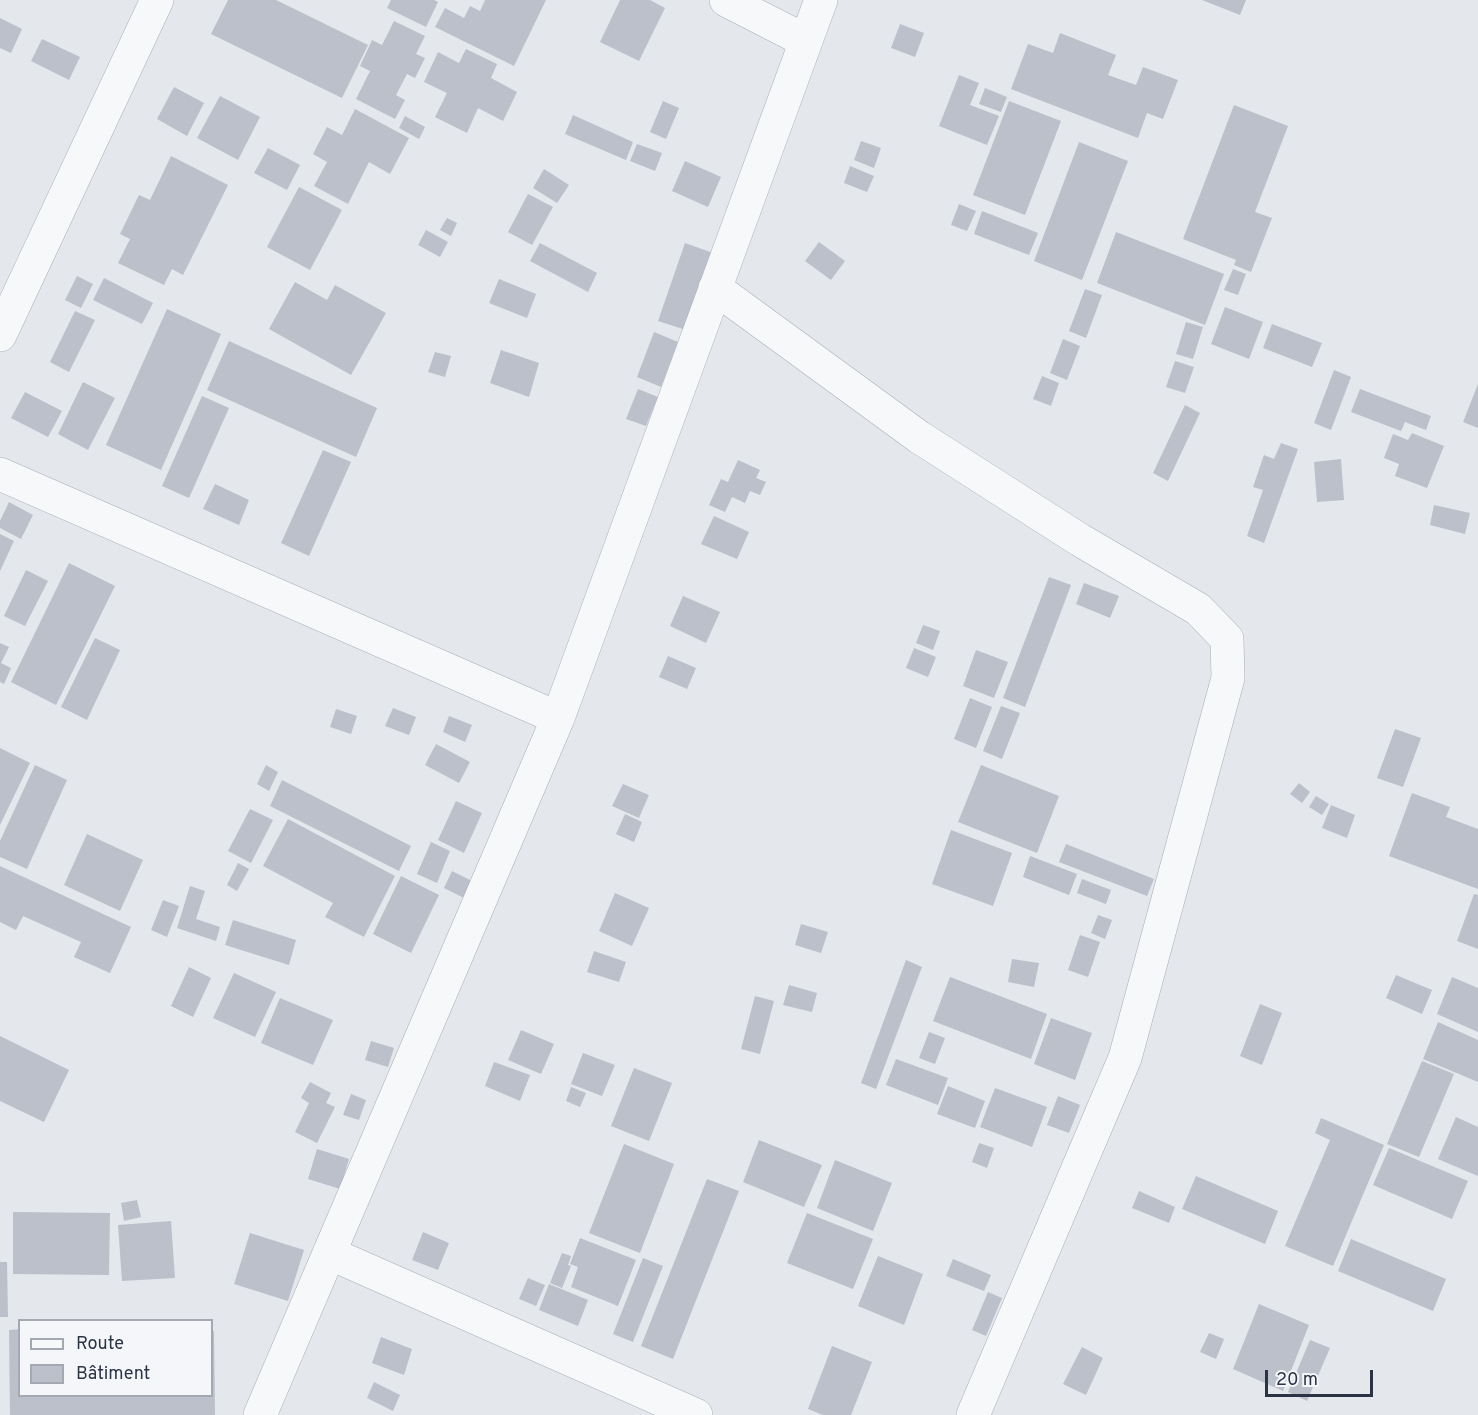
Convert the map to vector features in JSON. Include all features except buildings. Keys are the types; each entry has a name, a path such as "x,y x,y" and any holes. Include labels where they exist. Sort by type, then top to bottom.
{"street":[{"path":"0,335 158,0"},
{"path":"726,0 806,41"},
{"path":"260,1415 558,718 821,0"},
{"path":"715,288 919,437 1080,540 1198,609 1227,639 1228,678 1125,1058 973,1415"},
{"path":"0,474 558,718"},
{"path":"329,1253 696,1415"}]}
